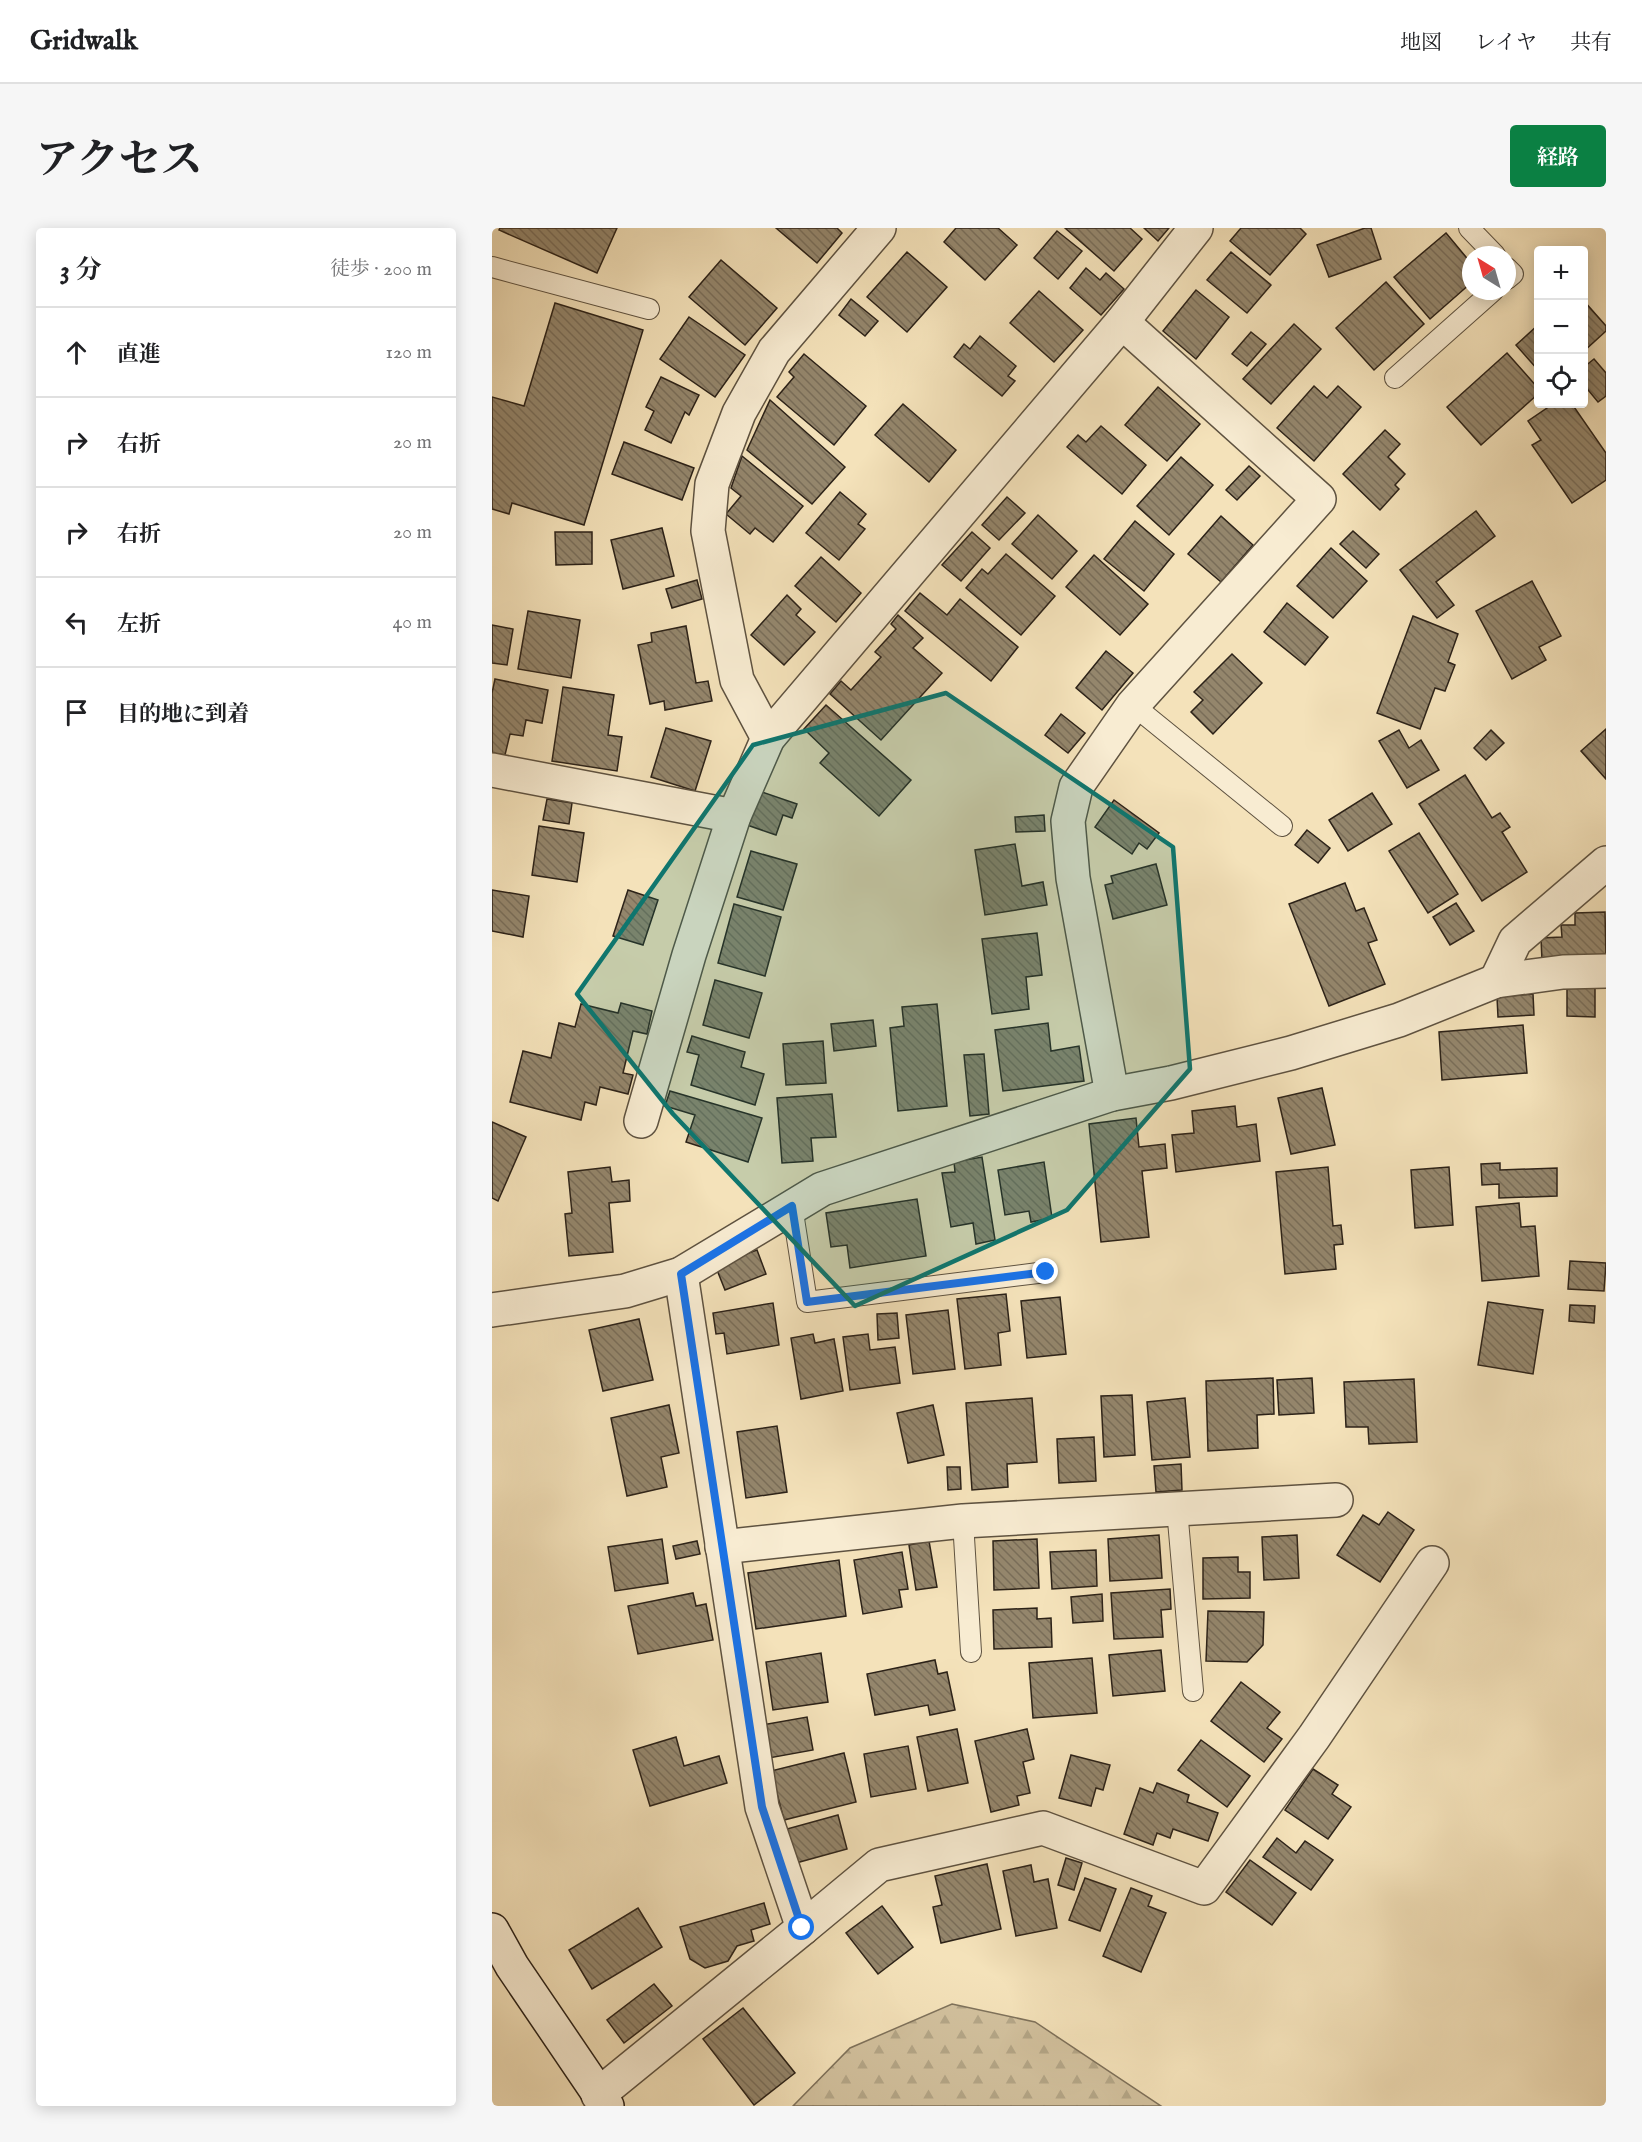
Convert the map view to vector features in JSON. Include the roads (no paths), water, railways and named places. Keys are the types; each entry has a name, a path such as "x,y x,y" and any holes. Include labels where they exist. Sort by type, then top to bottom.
{"street":[{"path":"768,738 737,680 708,531 712,484 739,413 774,351 879,228"},
{"path":"641,1121 689,955 734,816 768,738 1122,322 1196,228"},
{"path":"1112,1094 1073,878 1068,821 1076,787 1133,705 1319,499 1122,322"},
{"path":"492,770 734,816"},
{"path":"1496,981 1515,941 1606,863"},
{"path":"492,1310 625,1291 681,1274 822,1189 1112,1094 1171,1083 1291,1053 1399,1020 1496,981 1563,972 1606,970"},
{"path":"681,1274 762,1807 802,1928"},
{"path":"722,1547 963,1521 1336,1500"},
{"path":"492,1930 512,1966 602,2101 802,1928 879,1865 1043,1828 1204,1888 1314,1737 1432,1563"}],"lane":[{"path":"1469,228 1486,246"},
{"path":"492,267 649,309"},
{"path":"1395,378 1483,300"},
{"path":"1133,705 1282,825"},
{"path":"792,1206 807,1302 1046,1272"},
{"path":"1177,1509 1193,1691"},
{"path":"963,1521 971,1652"}]}
